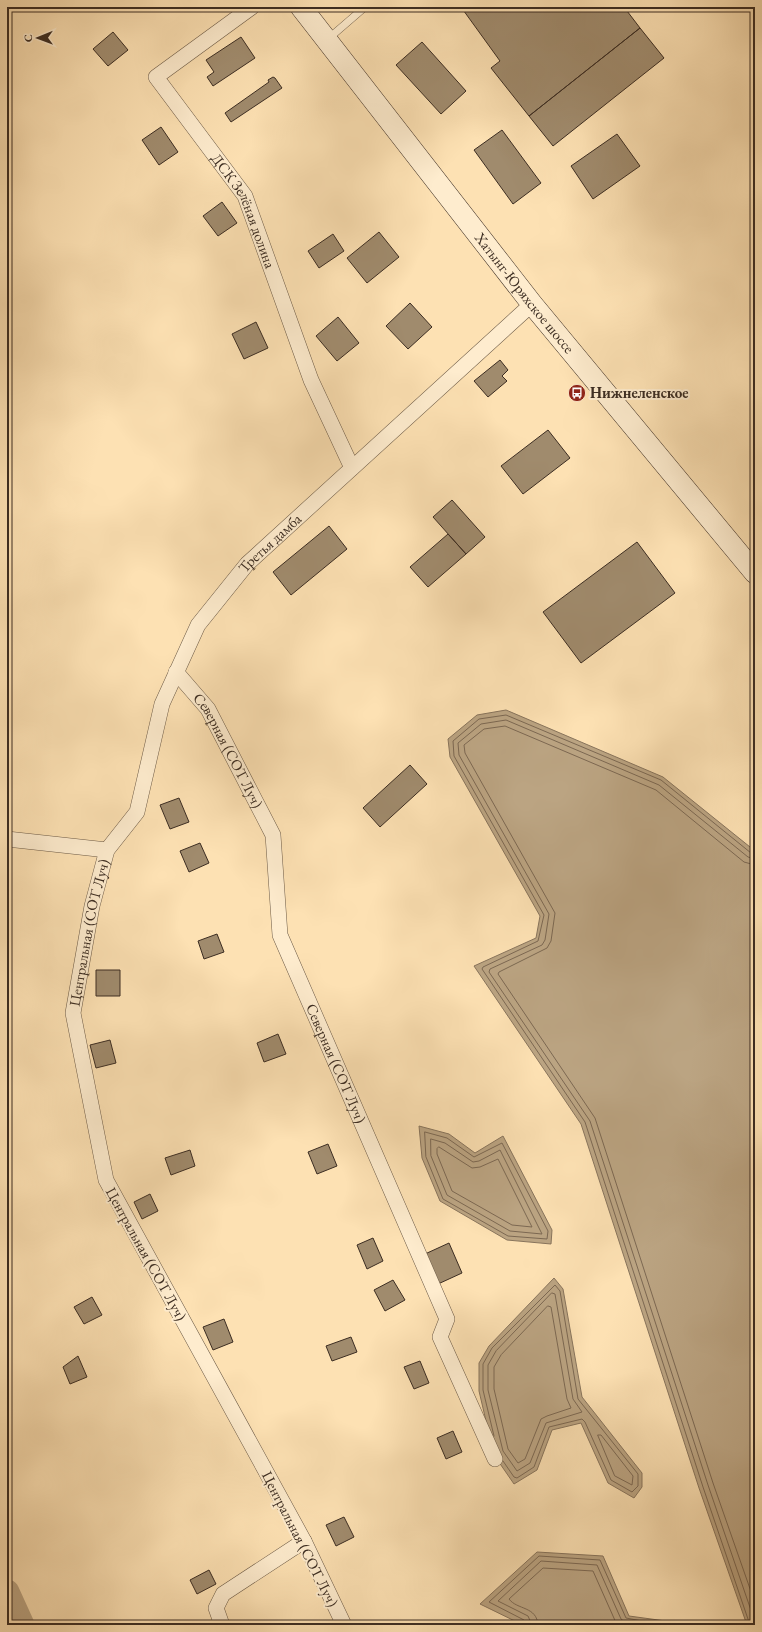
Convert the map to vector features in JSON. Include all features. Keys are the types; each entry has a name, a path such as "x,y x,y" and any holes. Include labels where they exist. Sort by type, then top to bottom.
{"main road":[{"name":"Хатынг-Юряхское шоссе","path":"300,7 532,304 755,573"}],"street":[{"name":"ДСК Зелёная долина","path":"252,7 156,77 245,196 311,380 352,468"},
{"name":"Третья дамба","path":"107,850 137,812 162,704 198,625 247,564 532,304"},
{"name":"Северная (СОТ Луч)","path":"176,672 208,709 273,835 280,935 447,1319 440,1338 494,1459"},
{"path":"7,839 107,850"},
{"name":"Центральная (СОТ Луч)","path":"107,850 92,906 73,1013 106,1180 304,1542 344,1625"},
{"path":"222,1625 216,1608 223,1594 304,1542"}],"lane":[{"path":"326,40 365,7"}],"water":[{"path":"506,710 663,777 755,851 755,1625 747,1625 699,1488 581,1124 474,966 536,938 540,916 450,757 448,739 477,715"},
{"path":"419,1126 449,1134 475,1153 503,1136 552,1230 551,1244 507,1240 440,1201 422,1158"},
{"path":"554,1278 563,1289 582,1397 642,1473 642,1487 634,1498 608,1483 581,1423 552,1430 537,1470 514,1484 494,1455 479,1391 479,1363 489,1346"},
{"path":"537,1552 603,1556 629,1616 673,1622 674,1625 523,1625 480,1604"}],"building":[{"path":"461,7 624,7 640,28 529,116 491,68 500,61"},
{"path":"640,28 664,58 553,146 529,116"},
{"path":"113,32 128,50 108,66 93,49"},
{"path":"241,37 255,58 213,86 207,77 214,72 206,60"},
{"path":"422,42 466,91 441,114 396,65"},
{"path":"273,77 282,88 231,122 225,113 269,82 268,80"},
{"path":"161,127 178,152 159,165 142,140"},
{"path":"502,130 541,183 513,204 474,150"},
{"path":"617,134 640,166 593,199 571,166"},
{"path":"222,202 237,223 218,236 203,216"},
{"path":"379,232 399,257 367,283 347,258"},
{"path":"333,234 344,251 319,268 308,251"},
{"path":"410,303 432,327 408,349 386,326"},
{"path":"338,317 359,343 337,361 316,336"},
{"path":"256,322 268,348 244,359 232,334"},
{"path":"500,360 508,370 502,376 507,381 488,397 474,381"},
{"path":"548,430 570,458 523,494 501,466"},
{"path":"452,500 485,537 466,554 433,517"},
{"path":"329,526 347,549 291,595 273,572"},
{"path":"448,534 466,554 428,587 410,567"},
{"path":"637,542 675,593 581,663 543,612"},
{"path":"410,765 427,784 380,827 363,808"},
{"path":"179,798 189,822 170,829 160,805"},
{"path":"200,843 209,863 189,872 180,851"},
{"path":"217,934 224,952 204,959 198,941"},
{"path":"96,970 120,970 120,996 96,996"},
{"path":"278,1034 286,1054 264,1062 257,1043"},
{"path":"110,1040 116,1063 96,1068 90,1045"},
{"path":"328,1144 337,1166 317,1174 308,1152"},
{"path":"190,1150 195,1166 171,1175 165,1158"},
{"path":"150,1194 158,1211 142,1219 134,1202"},
{"path":"373,1238 383,1261 367,1269 357,1245"},
{"path":"449,1243 462,1273 438,1284 425,1254"},
{"path":"393,1280 405,1300 385,1311 374,1290"},
{"path":"92,1297 102,1315 84,1324 74,1307"},
{"path":"224,1319 233,1342 213,1350 203,1327"},
{"path":"351,1337 357,1352 332,1361 326,1346"},
{"path":"78,1356 87,1377 70,1384 63,1367"},
{"path":"420,1361 429,1383 414,1389 404,1367"},
{"path":"453,1431 462,1452 446,1459 437,1438"},
{"path":"344,1517 354,1537 336,1546 326,1525"},
{"path":"209,1570 216,1584 197,1594 190,1580"}],"waterway":[{"path":"7,1592 22,1625"}],"place":[{"name":"Нижнеленское","path":"577,393"}]}
